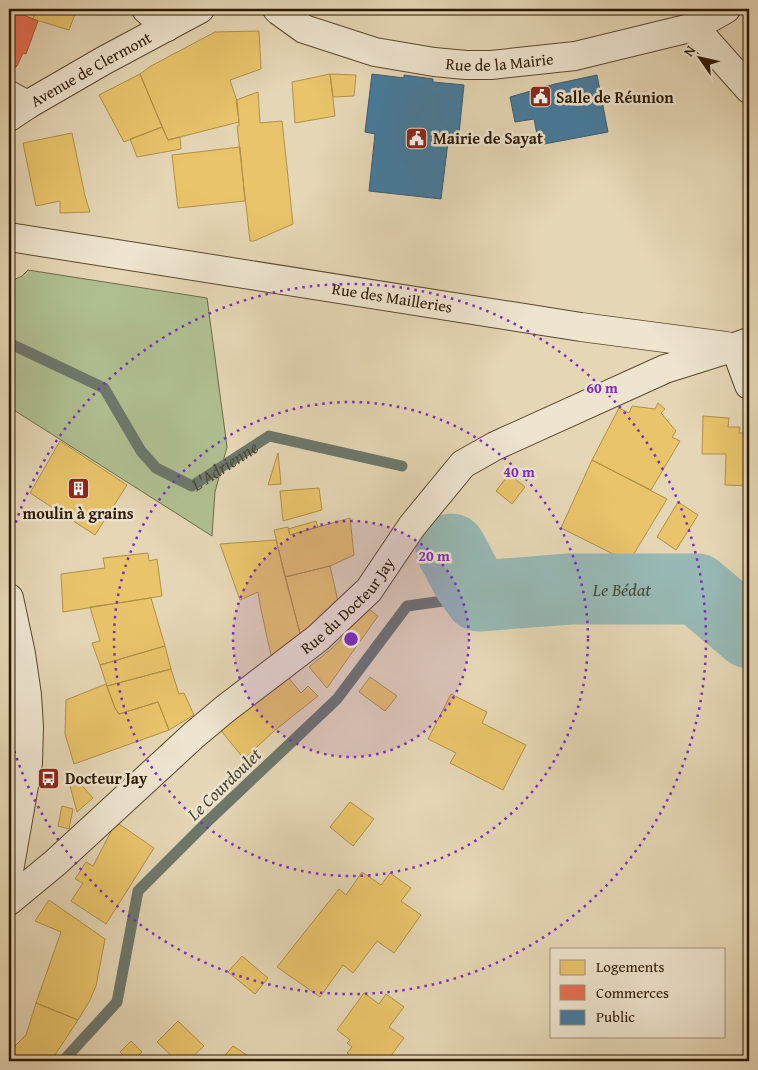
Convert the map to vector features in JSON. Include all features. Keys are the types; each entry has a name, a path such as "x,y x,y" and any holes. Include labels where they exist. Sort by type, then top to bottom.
{"street":[{"path":"146,9 168,27"},
{"name":"Avenue de Clermont","path":"15,106 103,62 200,9"},
{"name":"Rue de la Mairie","path":"277,9 304,29 375,52 434,62 466,65 491,65 575,56 694,27 726,9"},
{"path":"694,27 749,89"},
{"name":"Rue des Mailleries","path":"9,237 581,328 742,345"},
{"path":"742,345 749,385"},
{"name":"Rue du Docteur Jay","path":"9,901 55,863 194,734 318,638 369,590 412,526 462,464 495,446 665,369 742,345"},
{"path":"9,598 26,686 29,728 28,763 13,826 9,871"}],"green space":[{"path":"28,270 207,298 227,447 215,492 212,536 9,407 9,282 22,276"}],"building: Logements":[{"path":"9,9 37,9 33,19"},
{"path":"37,9 77,9 69,30 33,19"},
{"path":"259,31 261,69 230,80 237,101 239,122 168,140 140,74 151,66 215,32"},
{"path":"140,74 162,127 124,142 99,95"},
{"path":"330,74 356,75 354,96 333,97"},
{"path":"330,74 335,116 295,123 292,82"},
{"path":"258,92 260,123 282,121 293,224 250,241 237,126 239,126 239,122 236,100"},
{"path":"162,127 168,140 180,137 181,149 137,157 130,139"},
{"path":"72,133 90,212 60,213 60,201 36,206 23,143"},
{"path":"240,147 245,201 178,208 172,155"},
{"path":"658,403 665,409 661,413 676,431 672,437 680,441 651,490 592,460 619,408 629,413 632,406 655,409"},
{"path":"703,416 729,418 728,427 740,427 739,433 748,433 749,486 725,485 726,454 702,454"},
{"name":"moulin à grains","path":"60,441 127,485 95,535 30,493"},
{"path":"278,453 281,484 268,485"},
{"path":"592,460 667,499 629,562 561,528"},
{"path":"509,474 525,487 512,504 496,491"},
{"path":"319,488 322,510 283,521 280,491"},
{"path":"678,502 698,515 676,550 657,537"},
{"path":"350,518 354,555 330,566 285,577 274,530 288,527 290,535"},
{"path":"316,521 318,527 290,535 288,529"},
{"path":"276,540 302,641 271,655 258,592 240,600 220,544"},
{"path":"148,553 149,561 157,559 162,596 63,612 61,574 105,568 103,558"},
{"path":"330,566 340,610 302,641 285,577"},
{"path":"151,598 165,646 100,665 92,643 100,641 90,607"},
{"path":"366,607 378,616 327,688 309,667 337,644"},
{"path":"165,646 171,669 107,686 100,665"},
{"path":"171,669 179,694 184,693 194,715 169,730 158,702 119,714 107,686"},
{"path":"287,676 301,693 308,686 318,696 274,731 244,759 219,728"},
{"path":"370,677 397,696 385,711 359,692"},
{"path":"106,684 119,714 158,702 169,730 74,764 65,734 66,700"},
{"path":"451,694 487,712 482,723 526,745 503,790 450,763 456,753 428,739"},
{"path":"77,780 93,798 77,812 70,786"},
{"path":"350,802 374,819 353,846 330,827"},
{"path":"62,806 73,809 69,829 58,826"},
{"path":"116,822 154,848 106,924 71,901 83,883 75,879 86,862 93,866"},
{"path":"362,872 381,885 390,873 411,888 401,901 421,915 394,953 377,941 353,973 343,965 320,997 277,967 339,889 346,895"},
{"path":"49,900 105,939 96,986 78,1020 36,1003 61,932 35,921"},
{"path":"242,956 268,978 255,994 228,972"},
{"path":"364,993 379,1004 386,994 404,1007 389,1027 404,1038 387,1061 372,1061 368,1058 365,1061 358,1061 347,1053 352,1047 347,1043 350,1040 337,1030"},
{"path":"36,1003 78,1020 51,1061 9,1061 9,1052 26,1035"},
{"path":"178,1021 204,1046 188,1061 177,1061 157,1042"},
{"path":"131,1041 142,1052 130,1061 120,1052"},
{"path":"233,1046 253,1059 256,1061 220,1061"}],"building: Commerces":[{"path":"9,9 38,21 26,54 23,53 17,66 9,71"}],"building: Public":[{"name":"Mairie de Sayat","path":"372,74 404,78 404,75 433,79 433,82 464,85 458,143 448,142 441,199 369,191 375,134 365,132"},
{"path":"597,75 608,132 539,145 534,119 515,122 510,97 555,84"}],"waterway":[{"name":"L'Adrienne","path":"9,345 13,345 104,388 141,451 156,468 192,486 269,436 402,466"},
{"name":"Le Bédat","path":"451,549 467,579 479,596 570,589 697,589 749,633"},
{"name":"Le Courdoulet","path":"63,1061 117,1002 138,891 207,822 337,699 407,606 479,596"}],"place":[{"name":"Salle de Réunion","path":"540,97"},
{"name":"Mairie de Sayat","path":"417,138"},
{"name":"moulin à grains","path":"78,489"},
{"name":"Docteur Jay","path":"49,778"}]}
